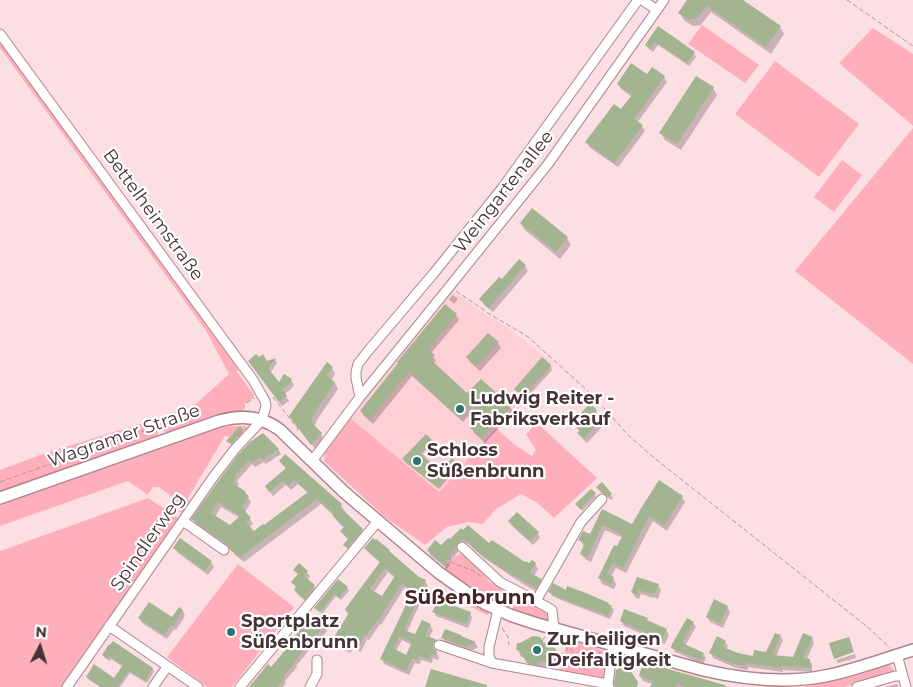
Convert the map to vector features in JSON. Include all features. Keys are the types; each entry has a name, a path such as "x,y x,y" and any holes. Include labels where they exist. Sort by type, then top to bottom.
{"main road":[{"name":"Wagramer Straße","path":"0,498 219,421 230,418 262,420"},
{"path":"262,420 276,427 344,492 448,580 476,599 550,631 717,673 797,683 809,678 837,674 895,653 913,650"}],"street":[{"path":"640,0 657,10"},
{"name":"Weingartenallee","path":"360,397 356,378 358,364 503,187 640,0"},
{"name":"Weingartenallee","path":"312,461 360,397 548,164 664,0"},
{"name":"Bettelheimstraße","path":"0,34 252,380 265,401 266,406 262,420"},
{"name":"Spindlerweg","path":"67,687 214,476 235,449 262,420"},
{"path":"536,601 581,522 602,499"},
{"path":"183,521 224,550"},
{"path":"240,687 378,521"},
{"path":"462,547 500,582 552,610 550,631"},
{"path":"492,663 489,656 489,647 498,610"},
{"path":"109,626 198,687"},
{"path":"439,645 492,663 592,681 608,686 609,647"},
{"path":"895,653 906,687"},
{"path":"310,687 317,674 317,660"},
{"path":"153,687 168,667"},
{"path":"857,687 896,676 903,676"}],"path":[{"path":"847,0 913,46"},
{"path":"450,286 527,336 590,393 629,436 658,462 870,629 895,653"},
{"path":"244,405 256,396"},
{"path":"273,397 298,429 294,433"},
{"path":"0,482 152,428 167,439"},
{"path":"443,568 449,561 450,556 459,547 462,547"},
{"path":"449,561 474,571 480,577 486,577"},
{"path":"500,625 508,637 509,645"},
{"path":"542,641 550,631"},
{"path":"565,642 592,681"},
{"path":"562,662 558,656 566,651 568,646"},
{"path":"573,668 609,647"},
{"path":"588,659 602,662"}],"shaded area":[{"path":"702,25 759,65 745,83 688,44"},
{"path":"873,28 913,54 913,126 839,63"},
{"path":"0,41 234,361 237,372 254,395 253,398 243,405 243,411 241,412 170,433 150,426 150,429 158,434 158,437 0,492 0,470 40,455 181,411 197,403 229,374 205,329 0,48"},
{"path":"775,61 859,124 819,177 735,114"},
{"path":"913,128 913,364 795,271"},
{"path":"842,160 862,175 834,212 814,197"},
{"path":"452,290 511,330 554,364 439,493 350,418"},
{"path":"350,418 439,492 496,428 515,445 532,456 536,450 526,434 537,423 597,478 554,518 536,502 521,494 496,509 483,524 468,522 447,527 425,545 386,518 324,461 325,451"},
{"path":"245,426 249,431 241,438 233,434 229,437 225,436 188,498 191,504 184,512 180,512 168,505 173,498 159,487 153,487 148,495 128,481 0,526 0,503 193,435 194,437 219,428"},
{"path":"148,498 183,521 67,687 0,687 0,551"},
{"path":"460,554 469,555 489,573 487,580 506,594 509,608 478,593 444,569 451,560"},
{"name":"Sportplatz Süßenbrunn","path":"238,564 294,607 232,687 207,687 167,657"},
{"path":"508,590 545,610 549,614 550,620 547,621 514,611 514,604"},
{"path":"453,592 487,611 489,615 451,597 450,595"},
{"path":"564,639 610,652 605,679 559,671 565,656"},
{"path":"888,665 892,667 894,674 845,687 803,687 854,676"}],"building":[{"path":"687,0 743,0 781,26 766,47 707,6 697,18 689,20 678,13"},
{"path":"658,26 695,52 687,63 655,42 650,49 645,45"},
{"path":"631,63 647,74 652,67 665,76 634,119 643,125 614,163 585,142 614,104 621,109 632,95 617,84"},
{"path":"696,76 714,87 677,144 659,133"},
{"path":"532,208 568,237 556,252 520,223"},
{"path":"519,259 526,265 489,308 479,299 499,277 502,279"},
{"path":"445,304 457,314 428,349 435,355 430,359 467,393 481,379 511,406 481,438 470,428 481,416 471,406 460,418 409,372 370,419 360,411 397,362"},
{"path":"488,333 499,342 476,367 466,357"},
{"path":"256,354 259,357 263,354 267,361 276,358 268,368 279,382 284,374 292,379 282,389 287,396 279,402 248,361"},
{"path":"542,357 551,365 522,396 514,389"},
{"path":"327,362 333,367 326,376 335,382 311,421 322,433 311,445 289,416"},
{"path":"590,403 597,410 594,413 601,420 584,439 577,433 580,431 572,423"},
{"path":"240,426 243,429 231,444 226,441"},
{"path":"263,433 279,449 262,460 260,457 251,463 249,460 234,476 237,477 233,483 249,496 242,507 251,518 246,522 254,531 308,492 294,480 288,486 283,481 269,492 265,486 286,468 279,461 285,454 342,504 340,507 363,529 347,548 343,545 348,539 340,531 344,527 332,515 333,513 317,499 241,557 230,550 228,545 191,519 237,456 250,442","holes":["218,502 240,516 230,525 211,513"]},
{"name":"Schloss Süßenbrunn","path":"426,434 432,440 420,452 440,472 452,458 458,464 437,487 402,459"},
{"path":"659,480 683,496 664,526 649,516 623,568 612,563 607,574 614,577 611,584 598,578 614,545 617,546 623,535 602,525 588,557 580,554 585,543 578,540 583,531 590,534 602,509 632,524"},
{"path":"602,482 612,494 608,498 607,495 596,487"},
{"path":"591,489 596,493 580,509 575,504"},
{"path":"517,512 539,532 530,541 508,521"},
{"path":"468,525 489,543 492,540 525,562 529,563 532,560 536,563 530,573 542,579 536,588 502,569 480,554 464,539 457,543 444,565 427,550 435,540 441,545 461,528 463,530"},
{"path":"180,538 212,561 205,571 173,548"},
{"path":"373,538 376,539 419,577 426,580 404,630 415,634 422,620 431,624 425,636 436,639 433,646 437,651 436,655 431,654 429,659 419,656 417,660 412,659 406,671 380,659 412,592 402,583 378,621 366,636 364,635 359,648 351,644 347,650 332,640 349,613 345,610 348,605 380,562 364,548","holes":["385,568 395,576 382,596 370,589","399,636 412,642 406,655 393,648"]},
{"path":"299,563 308,571 304,576 315,585 305,599 294,590 296,587 291,582 298,574 293,570"},
{"path":"637,577 659,584 655,594 638,590 637,595 631,592"},
{"path":"338,579 348,587 339,598 334,594 320,612 314,608"},
{"path":"553,583 566,590 567,586 609,603 612,606 608,616 548,592"},
{"path":"714,599 728,606 720,623 706,617"},
{"path":"438,600 471,612 466,624 432,612"},
{"path":"149,602 172,617 179,607 183,610 173,626 171,625 164,635 138,618"},
{"path":"624,609 648,618 647,620 667,629 662,640 620,621"},
{"path":"312,615 325,625 283,676 285,678 277,687 249,687 268,664 271,667"},
{"path":"687,618 694,622 682,643 704,653 701,660 671,648"},
{"path":"445,629 476,642 466,647 441,638"},
{"path":"775,633 781,635 773,655 793,657 803,633 813,637 803,658 810,659 810,668 781,666 781,668 746,663 746,666 733,664 709,653 717,636 726,641 723,647 753,656 754,650 766,652"},
{"name":"Zur heiligen Dreifaltigkeit","path":"533,636 540,637 544,643 547,641 551,642 558,653 557,657 546,664 543,660 536,665 527,663 519,650 516,650 517,643"},
{"path":"849,637 854,652 834,659 829,643"},
{"path":"113,641 153,668 145,681 129,671 117,687 101,687 86,677 94,664 114,678 123,665 109,656 108,659 102,655"},
{"path":"643,662 725,685 725,687 685,687 676,684 676,687 650,687 653,681 639,676"},
{"path":"620,668 630,670 638,682 637,687 615,687 616,670"},
{"path":"431,669 487,685 487,687 425,687"}],"place":[{"name":"Ludwig Reiter - Fabriksverkauf","path":"460,409"},
{"name":"Schloss Süßenbrunn","path":"417,461"},
{"name":"Sportplatz Süßenbrunn","path":"231,632"},
{"name":"Zur heiligen Dreifaltigkeit","path":"537,650"}],"district":[{"name":"Süßenbrunn","path":"470,598"}]}
